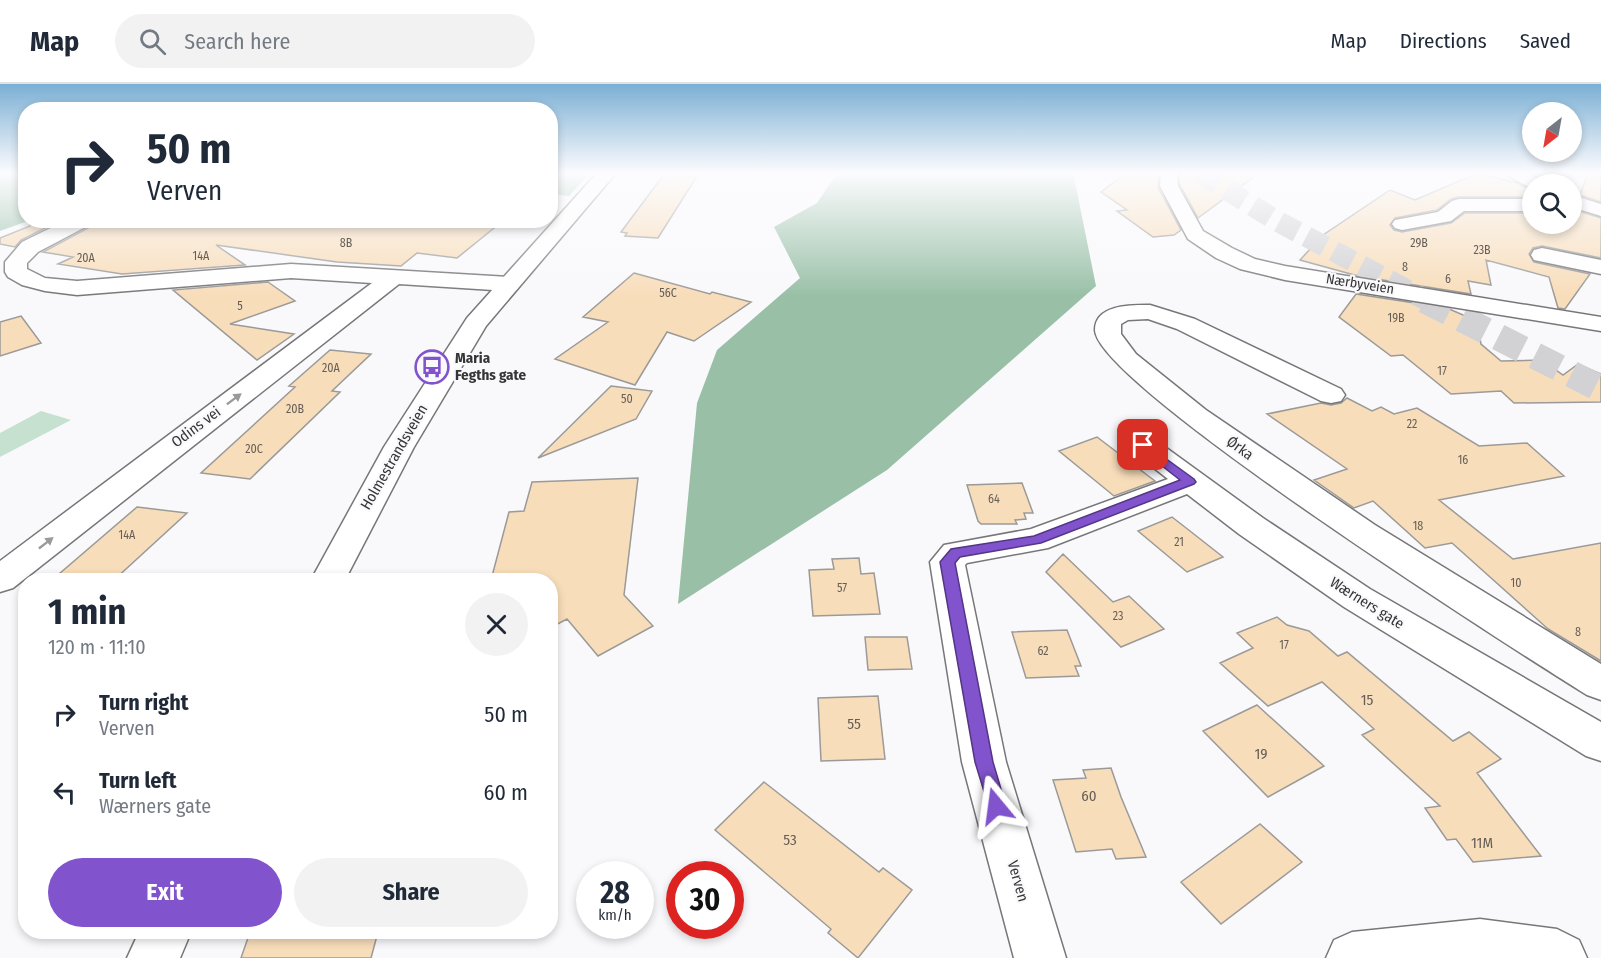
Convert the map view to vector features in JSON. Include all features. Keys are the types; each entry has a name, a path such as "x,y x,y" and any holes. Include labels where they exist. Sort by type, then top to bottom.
{"street":[{"name":"Holmestrandsveien","path":"332,573 427,399 476,322 571,214"},
{"name":"Nærbyveien","path":"1184,214 1195,235 1224,253 1248,264 1285,273 1601,324"},
{"path":"1402,224 1444,217 1448,214"},
{"path":"69,228 30,248 16,261 16,272 27,280 48,286 77,288 291,271 509,284"},
{"path":"1542,255 1601,267"},
{"name":"Odins vei","path":"0,579 394,277"},
{"name":"Ørka","path":"1331,395 1186,324 1150,312 1124,313 1108,320 1108,333 1123,355 1169,397 1358,531 1485,614 1601,684"},
{"name":"Wærners gate","path":"1143,445 1189,482 1356,598 1601,742"},
{"name":"Verven","path":"1040,958 984,762 947,562 956,553 1036,540 1189,482"},
{"path":"153,958 162,939"},
{"path":"1352,958 1480,944 1557,955 1561,958"}],"green space":[{"path":"0,214 18,214 18,225 0,231"},
{"path":"798,214 1081,214 1096,286 887,470 678,604 697,403 717,350 800,278 774,227"},
{"path":"41,411 71,420 0,457 0,433"}],"building":[{"path":"635,214 673,214 658,238 625,236 627,233 621,232"},
{"path":"1121,214 1172,214 1181,230 1174,235 1153,237"},
{"path":"1355,214 1417,214 1395,218 1390,225 1394,230 1402,232 1451,223 1464,214 1522,214 1522,234 1582,234 1582,214 1601,218 1601,258 1542,246 1533,248 1529,254 1534,262 1590,274 1565,309 1558,308 1549,277 1486,260 1491,285 1468,281 1471,294 1358,276 1300,260 1323,235"},
{"path":"25,228 45,228 21,240 15,247 0,244 0,238"},
{"path":"88,228 494,228 457,258 417,253 401,266 337,262 216,245 245,265 122,274 58,264 73,257 43,252"},
{"path":"634,273 710,294 712,292 751,302 694,341 667,332 635,385 555,359 608,322 583,317"},
{"path":"268,282 295,301 230,324 294,334 257,360 173,290"},
{"path":"1356,294 1447,308 1477,321 1481,344 1501,361 1542,360 1563,375 1578,364 1601,374 1601,402 1514,403 1501,391 1451,394 1403,355 1391,356 1339,317"},
{"path":"21,316 41,343 0,356 0,322"},
{"path":"330,350 371,354 332,391 340,392 250,479 201,473 295,387 289,386"},
{"path":"611,386 652,391 636,419 538,458"},
{"path":"1347,398 1372,411 1381,407 1394,414 1417,408 1479,446 1527,443 1564,476 1439,500 1513,559 1601,543 1601,661 1548,629 1452,543 1425,548 1373,501 1354,508 1314,480 1347,469 1267,414 1321,403 1331,405 1341,403"},
{"path":"1097,437 1155,481 1114,496 1059,451"},
{"path":"638,478 624,595 653,626 598,656 567,619 558,624 558,573 493,573 509,512 524,511 532,482"},
{"path":"1022,483 1033,513 1024,513 1026,519 1015,520 1017,524 981,524 978,521 967,485"},
{"path":"137,507 187,513 122,573 60,573"},
{"path":"1172,517 1223,557 1187,572 1138,531"},
{"path":"1063,554 1113,602 1129,596 1164,629 1121,647 1046,572"},
{"path":"859,558 861,574 874,573 880,614 813,616 809,570 834,569 832,559"},
{"path":"1277,617 1287,625 1309,631 1338,656 1347,652 1453,741 1469,732 1501,759 1477,773 1541,856 1473,862 1456,839 1447,840 1425,808 1440,806 1362,735 1374,729 1322,682 1268,706 1220,663 1253,648 1237,633"},
{"path":"1067,630 1081,666 1075,666 1079,676 1026,678 1012,632"},
{"path":"865,637 907,637 912,669 868,670"},
{"path":"878,696 885,759 821,761 818,698"},
{"path":"1257,705 1324,766 1268,797 1203,731"},
{"path":"1111,768 1146,857 1116,859 1112,849 1076,852 1053,780 1086,778 1083,770"},
{"path":"764,782 879,872 883,868 912,890 858,958 828,933 831,929 715,830"},
{"path":"1260,824 1302,862 1221,924 1181,882"},
{"path":"248,939 376,939 371,958 241,958"}],"tunnel":[{"path":"1265,214 1428,301"},
{"path":"1425,300 1601,389"}],"place":[{"name":"Maria Fegths gate","path":"432,367"}],"route":[{"path":"996,806 984,762 947,562 956,553 1036,540 1189,482 1143,445"}]}
